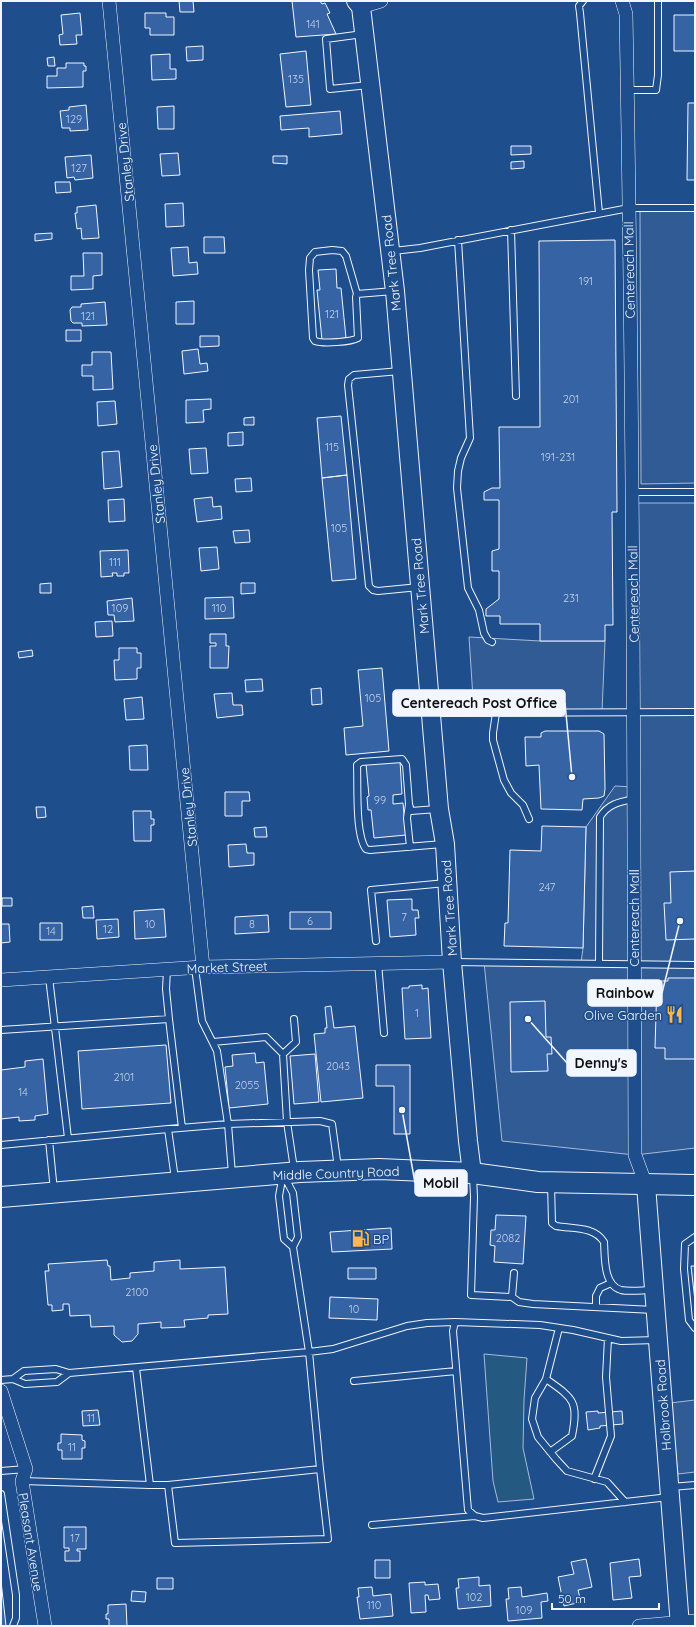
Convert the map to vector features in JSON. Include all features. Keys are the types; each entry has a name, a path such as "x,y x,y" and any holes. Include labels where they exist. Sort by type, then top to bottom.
{"main road":[{"name":"Middle Country Road","path":"1,1197 288,1173 379,1170 472,1173 538,1182 695,1185"}],"street":[{"name":"Stanley Drive","path":"109,1 199,968"},
{"path":"358,4 381,1"},
{"name":"Centereach Mall","path":"622,1 626,14 628,90 634,712 635,1155 646,1185"},
{"name":"Mark Tree Road","path":"358,4 364,34 395,291 439,809 445,844 452,962 472,1173"},
{"name":"Market Street","path":"1,980 199,968 452,962"},
{"name":"Holbrook Road","path":"646,1185 670,1492 685,1623"},
{"path":"1,1390 26,1469"},
{"name":"Pleasant Avenue","path":"26,1469 22,1482 45,1626"},
{"path":"639,1626 685,1623"}],"lane":[{"path":"584,1 579,6 599,213"},
{"path":"628,90 656,90 658,76 658,1"},
{"path":"364,34 326,39 330,89 370,85"},
{"path":"391,251 420,248 629,208 695,208"},
{"path":"511,230 516,396"},
{"path":"458,240 470,438 461,458 458,471 458,488 468,588 479,610 484,633 488,640 492,642"},
{"path":"332,250 342,251 346,256 357,294 358,338 354,340 320,343 315,341 313,338 308,270 310,258 315,252 332,250"},
{"path":"357,294 395,291"},
{"path":"402,371 354,375 349,379 348,385 369,586 373,590 378,591 420,587"},
{"path":"632,492 695,492"},
{"path":"431,713 695,712"},
{"path":"496,713 493,740 504,780 511,793 523,805 529,819"},
{"path":"439,809 411,811 409,804 406,765 404,760 361,762 358,764 359,821 363,845 366,849 370,850 445,844"},
{"path":"599,964 600,817 604,811 613,804 634,799"},
{"path":"409,804 407,818 410,847"},
{"path":"376,941 371,890 447,883"},
{"path":"452,962 695,965"},
{"path":"378,963 384,1033"},
{"path":"199,968 202,1021 217,1051 228,1124 232,1178"},
{"path":"167,970 166,989 182,1128"},
{"path":"49,977 68,1138"},
{"path":"1,1030 169,1019"},
{"path":"283,1054 296,1042 294,1019"},
{"path":"168,1485 175,1543 328,1539 320,1469 310,1352 293,1247 298,1237 293,1193 288,1173 283,1054 266,1037 213,1042"},
{"path":"1,1145 228,1124 320,1121 332,1124 339,1171"},
{"path":"168,1129 175,1183"},
{"path":"48,1140 54,1192"},
{"path":"288,1173 278,1196 284,1239 293,1247"},
{"path":"472,1173 474,1197 471,1295 512,1296 519,1302 656,1310"},
{"path":"551,1182 552,1223 556,1226 590,1230 601,1237 604,1242 607,1270 611,1283 620,1290 654,1290"},
{"path":"695,1237 685,1244 684,1269 689,1320 695,1328"},
{"path":"512,1296 514,1273"},
{"path":"596,1307 596,1296 600,1288 611,1283"},
{"path":"455,1322 453,1331 468,1510 475,1516"},
{"path":"1,1380 13,1378 24,1371 56,1370 69,1373 310,1352 333,1349 407,1326 455,1322 540,1325 621,1341 658,1340"},
{"path":"559,1328 546,1379 535,1398 532,1419 538,1437 567,1470 607,1482 625,1502"},
{"path":"594,1479 612,1436 606,1377 608,1338"},
{"path":"136,1368 150,1485"},
{"path":"354,1381 456,1371"},
{"path":"13,1378 25,1384 57,1382 69,1373"},
{"path":"546,1379 572,1399 575,1421 572,1436 550,1452"},
{"path":"1,1471 26,1469"},
{"path":"22,1482 168,1485 320,1469"},
{"path":"372,1525 475,1516 483,1518 625,1502 695,1485"},
{"path":"1,1494 16,1595 16,1618 13,1626"}],"shaded area":[{"path":"640,211 695,211 695,483 641,484"},
{"path":"638,503 695,503 695,710 639,710"},
{"path":"469,637 540,641 605,641 602,712 474,713"},
{"path":"634,712 695,712 695,1148 635,1155 502,1141 484,962 581,963 583,948 586,827 615,786 634,787"},
{"path":"484,1354 527,1358 523,1448 534,1499 498,1502 493,1481"},
{"path":"695,1400 695,1472 678,1474 670,1403"}],"building":[{"path":"179,1 193,1 194,12 180,12"},
{"path":"292,1 320,1 322,4 325,3 330,13 327,14 336,34 296,37"},
{"path":"80,13 82,35 76,35 77,44 60,45 59,35 63,34 61,15"},
{"path":"145,13 166,13 166,17 174,17 174,35 150,35 150,28 145,28"},
{"path":"674,15 695,15 695,51 674,51"},
{"path":"203,46 203,60 187,61 186,47"},
{"path":"306,51 311,105 286,107 280,54"},
{"path":"170,54 170,69 176,69 176,79 152,80 151,55"},
{"path":"54,57 55,66 48,66 47,58"},
{"path":"66,63 84,63 84,66 86,66 86,71 83,71 83,87 47,88 47,76 57,76 57,68 66,68"},
{"path":"688,103 695,103 695,180 687,180"},
{"path":"86,105 88,130 70,131 70,128 62,128 60,111 69,110 69,107"},
{"path":"174,106 174,129 158,129 157,107"},
{"path":"340,111 342,134 309,137 309,128 281,130 280,116"},
{"path":"511,146 531,146 531,154 511,155"},
{"path":"178,153 180,175 162,176 160,154"},
{"path":"91,155 93,178 75,180 74,177 67,178 65,157"},
{"path":"273,156 287,156 287,164 273,163"},
{"path":"524,161 524,168 511,169 511,162"},
{"path":"55,182 70,182 71,192 56,193"},
{"path":"183,203 184,226 166,227 165,204"},
{"path":"96,205 99,238 82,239 81,228 77,229 75,213 77,213 77,207"},
{"path":"52,233 52,239 35,241 35,234"},
{"path":"204,237 224,237 225,253 204,253"},
{"path":"615,240 617,512 612,512 613,625 605,625 605,641 540,641 540,624 500,624 500,616 486,616 486,609 499,599 499,571 492,571 492,551 499,549 499,500 484,500 484,492 492,488 500,488 499,427 540,427 539,241"},
{"path":"188,247 189,263 197,262 198,274 173,276 171,248"},
{"path":"83,253 102,253 102,275 93,276 93,289 71,290 71,276 84,276"},
{"path":"336,269 337,288 341,288 346,338 322,340 317,290 320,290 318,270"},
{"path":"194,301 194,324 176,324 176,302"},
{"path":"105,302 107,325 82,326 82,323 73,323 71,321 70,310 72,307 81,307 81,304"},
{"path":"66,330 81,330 81,341 66,341"},
{"path":"200,336 219,336 219,346 200,347"},
{"path":"198,349 200,364 207,363 208,371 184,374 182,351"},
{"path":"92,352 111,352 113,389 93,390 93,376 82,376 82,365 92,365"},
{"path":"211,399 211,409 203,410 204,422 186,423 186,400"},
{"path":"115,401 117,424 98,426 97,402"},
{"path":"341,416 347,475 322,478 317,418"},
{"path":"254,417 254,425 244,425 244,418"},
{"path":"243,432 243,445 228,446 228,433"},
{"path":"206,448 208,473 191,474 189,449"},
{"path":"119,451 122,487 104,489 102,452"},
{"path":"347,475 356,579 332,581 322,478"},
{"path":"251,478 252,491 236,492 235,479"},
{"path":"212,497 213,507 221,506 222,519 197,522 194,499"},
{"path":"124,499 125,521 109,522 108,500"},
{"path":"249,530 250,542 235,543 233,531"},
{"path":"217,547 219,569 201,571 199,548"},
{"path":"128,550 129,573 124,573 124,576 117,576 117,573 112,573 113,576 101,577 100,551"},
{"path":"51,583 51,593 40,593 40,584"},
{"path":"241,583 255,583 255,593 241,594"},
{"path":"233,597 234,618 205,619 205,598"},
{"path":"132,598 134,621 115,622 114,615 108,615 107,601"},
{"path":"112,621 113,636 96,637 95,622"},
{"path":"210,634 226,634 226,646 229,646 228,668 210,668 210,646 216,646 216,643 210,643"},
{"path":"119,648 137,648 137,653 141,653 141,668 137,668 137,679 115,680 114,660 119,660"},
{"path":"32,650 33,656 19,658 18,652"},
{"path":"382,668 389,751 346,755 344,728 363,726 358,670"},
{"path":"262,679 263,691 246,692 245,680"},
{"path":"321,688 322,704 312,705 311,689"},
{"path":"232,693 233,705 242,705 243,715 217,718 214,694"},
{"path":"142,697 144,719 126,720 124,699"},
{"path":"545,731 599,731 604,734 604,796 599,798 583,799 582,810 541,809 539,765 526,766 525,737 541,737 541,733"},
{"path":"147,745 148,770 130,770 129,746"},
{"path":"400,761 402,794 393,795 393,804 403,803 406,835 374,838 371,810 368,810 367,797 369,796 366,764"},
{"path":"225,792 249,792 250,801 242,801 242,816 225,816"},
{"path":"36,807 45,807 46,817 37,818"},
{"path":"133,811 151,811 151,819 154,819 154,825 151,825 151,841 134,841"},
{"path":"542,826 586,827 583,948 504,946 505,923 508,923 510,850 541,851"},
{"path":"266,827 267,837 255,837 254,828"},
{"path":"246,844 247,853 254,853 254,865 229,867 228,845"},
{"path":"695,871 695,939 666,940 664,903 671,903 670,872"},
{"path":"2,898 12,898 12,906 2,906"},
{"path":"412,899 412,910 418,910 419,918 415,918 416,935 390,937 387,900"},
{"path":"93,906 94,918 83,918 82,907"},
{"path":"164,909 166,937 135,939 134,911"},
{"path":"290,912 331,912 331,929 290,929"},
{"path":"268,915 269,932 235,934 235,917"},
{"path":"118,919 119,937 97,939 96,920"},
{"path":"40,923 62,923 62,940 40,940"},
{"path":"1,924 9,924 10,942 1,943"},
{"name":"Olive Garden","path":"668,978 695,978 695,1059 665,1059 665,1048 655,1048 657,981 668,981"},
{"path":"422,985 422,989 428,988 431,1038 405,1039 402,988"},
{"path":"545,1001 546,1037 551,1037 552,1054 547,1054 548,1071 511,1072 510,1002"},
{"path":"331,1006 334,1028 355,1026 363,1098 321,1102 314,1034 325,1033 325,1028 327,1028 325,1007"},
{"path":"166,1045 171,1103 82,1109 78,1051"},
{"path":"255,1053 256,1063 264,1062 268,1104 229,1108 225,1067 233,1066 232,1055"},
{"path":"315,1054 319,1102 294,1104 290,1056"},
{"path":"43,1059 48,1114 35,1116 35,1120 19,1121 19,1117 1,1119 1,1070 25,1067 25,1061"},
{"path":"376,1065 410,1065 410,1134 394,1134 394,1086 376,1086"},
{"path":"496,1215 526,1216 523,1264 494,1262 495,1246 490,1245 491,1230 495,1230"},
{"path":"391,1228 392,1249 332,1252 330,1232"},
{"path":"107,1260 108,1266 110,1266 111,1280 130,1278 130,1273 154,1271 154,1262 180,1260 180,1269 225,1267 228,1314 208,1315 208,1318 184,1320 185,1327 161,1328 161,1322 138,1324 138,1334 132,1341 122,1342 114,1335 114,1326 91,1327 90,1315 70,1316 69,1304 63,1304 63,1310 52,1311 52,1305 48,1305 45,1271 49,1271 48,1264"},
{"path":"691,1266 695,1266 695,1301"},
{"path":"348,1268 376,1268 376,1279 348,1279"},
{"path":"330,1297 378,1299 377,1320 329,1318"},
{"path":"98,1410 100,1425 83,1426 82,1411"},
{"path":"598,1411 598,1413 622,1411 623,1424 600,1426 600,1428 588,1430 586,1412"},
{"path":"61,1434 82,1435 82,1440 85,1441 85,1448 82,1448 82,1459 62,1459 62,1450 58,1450 58,1443 61,1443"},
{"path":"64,1527 86,1527 86,1549 77,1549 77,1551 80,1551 80,1561 65,1561 65,1551 69,1551 69,1548 64,1548"},
{"path":"586,1559 592,1587 578,1590 581,1602 564,1606 558,1577 574,1574 571,1562"},
{"path":"639,1559 641,1576 629,1577 632,1598 613,1600 610,1563"},
{"path":"375,1560 390,1560 390,1578 375,1578"},
{"path":"479,1577 479,1586 490,1585 491,1606 458,1609 456,1588 459,1588 458,1579"},
{"path":"157,1578 173,1578 173,1589 157,1589"},
{"path":"1,1581 6,1626 1,1626"},
{"path":"425,1582 425,1585 438,1584 440,1599 429,1600 428,1595 425,1595 426,1612 411,1613 409,1583"},
{"path":"372,1587 373,1596 391,1594 393,1616 360,1619 357,1597 359,1597 358,1588"},
{"path":"521,1587 522,1597 547,1593 548,1601 541,1602 542,1618 508,1621 506,1599 509,1599 508,1588"},
{"path":"132,1591 146,1592 145,1602 131,1601"},
{"path":"126,1604 127,1626 109,1626 109,1619 106,1619 106,1614 108,1614 108,1605"}],"place":[{"name":"Centereach Post Office","path":"572,777"},
{"name":"Rainbow","path":"680,921"},
{"name":"Olive Garden","path":"675,1015"},
{"name":"Denny's","path":"528,1019"},
{"name":"Mobil","path":"402,1110"},
{"name":"BP","path":"360,1239"}]}
